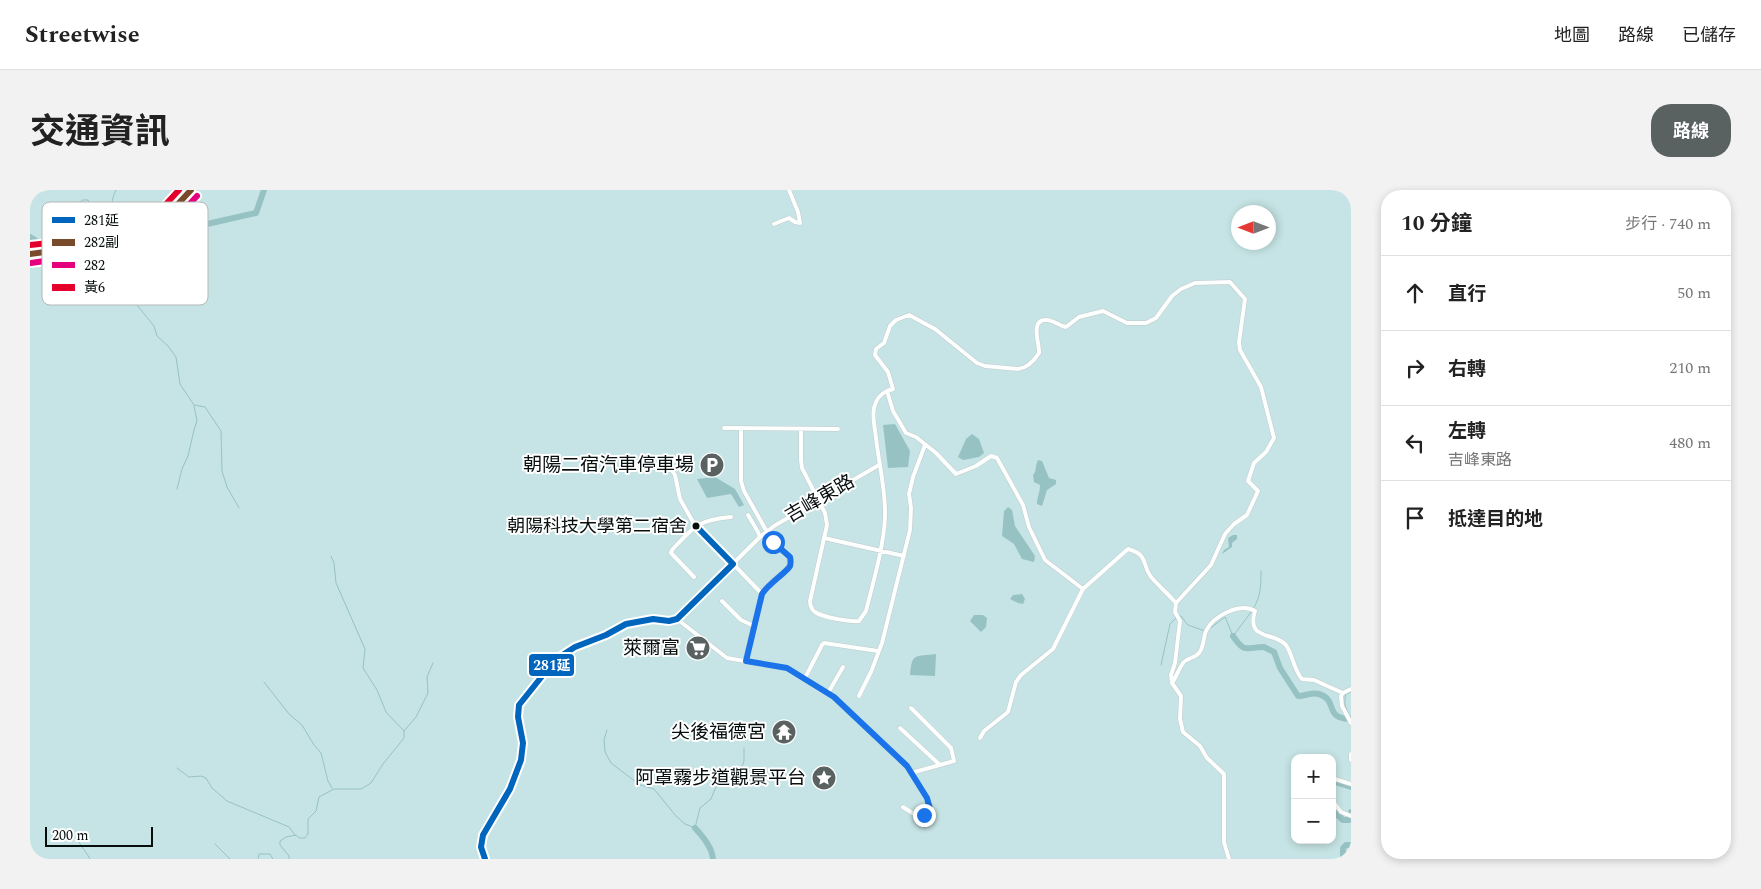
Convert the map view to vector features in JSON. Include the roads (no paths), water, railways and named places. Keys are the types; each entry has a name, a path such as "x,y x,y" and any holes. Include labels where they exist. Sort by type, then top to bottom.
{"street":[{"path":"179,202 191,190"},
{"path":"774,224 789,218 794,222 800,223 790,190"},
{"path":"801,429 802,468 819,499 826,518 824,538 811,593 810,606 817,613 852,622 859,621 866,611 880,550 885,518 884,488 873,416 874,406 880,394 894,389 888,372 875,355 876,349 884,343 890,326 896,320 909,315 935,328 977,363 986,366 1022,369 1033,362 1040,353 1036,330 1037,325 1042,321 1048,320 1066,327 1079,318 1103,311 1127,323 1146,323 1156,318 1172,296 1181,289 1195,283 1230,282 1245,299 1240,350 1261,387 1274,438 1266,452 1254,463 1248,481 1258,491 1247,514 1225,534 1211,565 1176,603 1175,612 1178,617 1175,663 1171,676 1172,684 1180,696 1180,719 1183,732 1200,746 1207,758 1224,774 1224,842 1230,859"},
{"path":"887,391 893,411 903,430 936,453 956,474 976,466 991,456 997,458 1023,505 1029,527 1045,560 1083,589"},
{"path":"724,428 838,429"},
{"path":"741,428 741,481 744,491 767,532"},
{"path":"859,696 872,672 882,643 910,530 911,508 909,494 925,445"},
{"name":"吉峰東路","path":"677,618 760,537 789,516 879,465"},
{"path":"624,467 665,466 671,469 675,475 680,499 696,526 762,594"},
{"path":"748,515 760,537"},
{"path":"694,577 671,553 680,541 705,520 731,517"},
{"path":"824,538 904,556"},
{"path":"746,661 762,594 768,585 789,568 791,562 790,557 773,542"},
{"path":"980,738 984,731 1008,712 1016,682 1021,675 1053,649 1083,589 1128,549 1136,551 1143,557 1150,575 1176,603"},
{"path":"722,601 741,620 754,626"},
{"path":"1172,684 1184,662 1198,655 1202,649 1207,629 1233,609 1250,608 1255,611 1253,618 1257,631 1265,636 1277,638 1286,645 1296,672 1302,679 1314,680 1343,692 1351,690"},
{"path":"485,859 481,852 481,842 510,789 522,760 523,743 518,712 519,705 523,699 553,663 575,647 606,635 626,624 653,619 669,621 677,618 727,658 787,668 834,697 907,766 927,798 930,809 924,815 918,815 903,807"},
{"path":"805,678 824,643 878,651"},
{"path":"828,693 843,667"},
{"path":"1343,692 1341,696 1342,706 1350,722"},
{"path":"911,708 951,748 954,761 911,773"},
{"path":"900,728 940,765"},
{"path":"1351,754 1351,760"},
{"path":"1336,779 1351,784"},
{"path":"1336,805 1341,812 1351,816"},
{"path":"1346,859 1346,855 1351,854"}],"waterway":[{"path":"112,202 116,190"},
{"path":"208,224 256,213 264,190"},
{"path":"80,202 83,200 88,200 89,202"},
{"path":"30,237 42,249"},
{"path":"137,305 154,326 157,336 176,357 180,384 194,405 205,407 221,431 222,471 227,487 239,508"},
{"path":"177,489 197,421 194,406"},
{"path":"289,859 289,856 280,845 280,841 286,837 296,835 299,838 305,838 308,834 308,819 316,811 319,797 334,789 361,789 371,783 383,764 404,738 404,731 386,712 377,690 363,668 365,649 336,583 334,563 331,556"},
{"path":"1253,609 1260,591 1261,571"},
{"path":"1234,635 1251,612"},
{"path":"1179,616 1188,625 1205,631"},
{"path":"1208,630 1225,617 1233,636"},
{"path":"1161,665 1170,624 1176,618"},
{"path":"1233,636 1243,647 1264,647 1274,652 1280,668 1298,696 1319,694 1328,700 1337,716 1351,719"},
{"path":"404,731 416,717 428,693 427,677 433,663"},
{"path":"264,682 289,714 302,725 321,753 328,781 332,788"},
{"path":"1351,692 1346,694 1345,701 1346,709 1351,718"},
{"path":"607,730 604,740 605,752 611,763 640,785 654,789 676,816 685,824 695,828 700,808 711,799 719,783 740,772 744,761 744,748"},
{"path":"177,768 189,777 201,776 206,778 212,788 227,801 289,827 295,835"},
{"path":"1336,782 1351,787"},
{"path":"1336,814 1343,820 1349,820 1351,812"},
{"path":"695,828 709,846 713,859"},
{"path":"76,832 80,843 90,859"},
{"path":"215,844 230,859"},
{"path":"1343,859 1343,848 1346,845 1351,845"},
{"path":"258,859 259,854 270,854 273,859"}],"place":[{"name":"朝陽二宿汽車停車場","path":"712,465"},
{"name":"朝陽科技大學第二宿舍","path":"696,526"},
{"name":"萊爾富","path":"698,648"},
{"name":"尖後福德宮","path":"784,732"},
{"name":"阿罩霧步道觀景平台","path":"824,778"}]}
